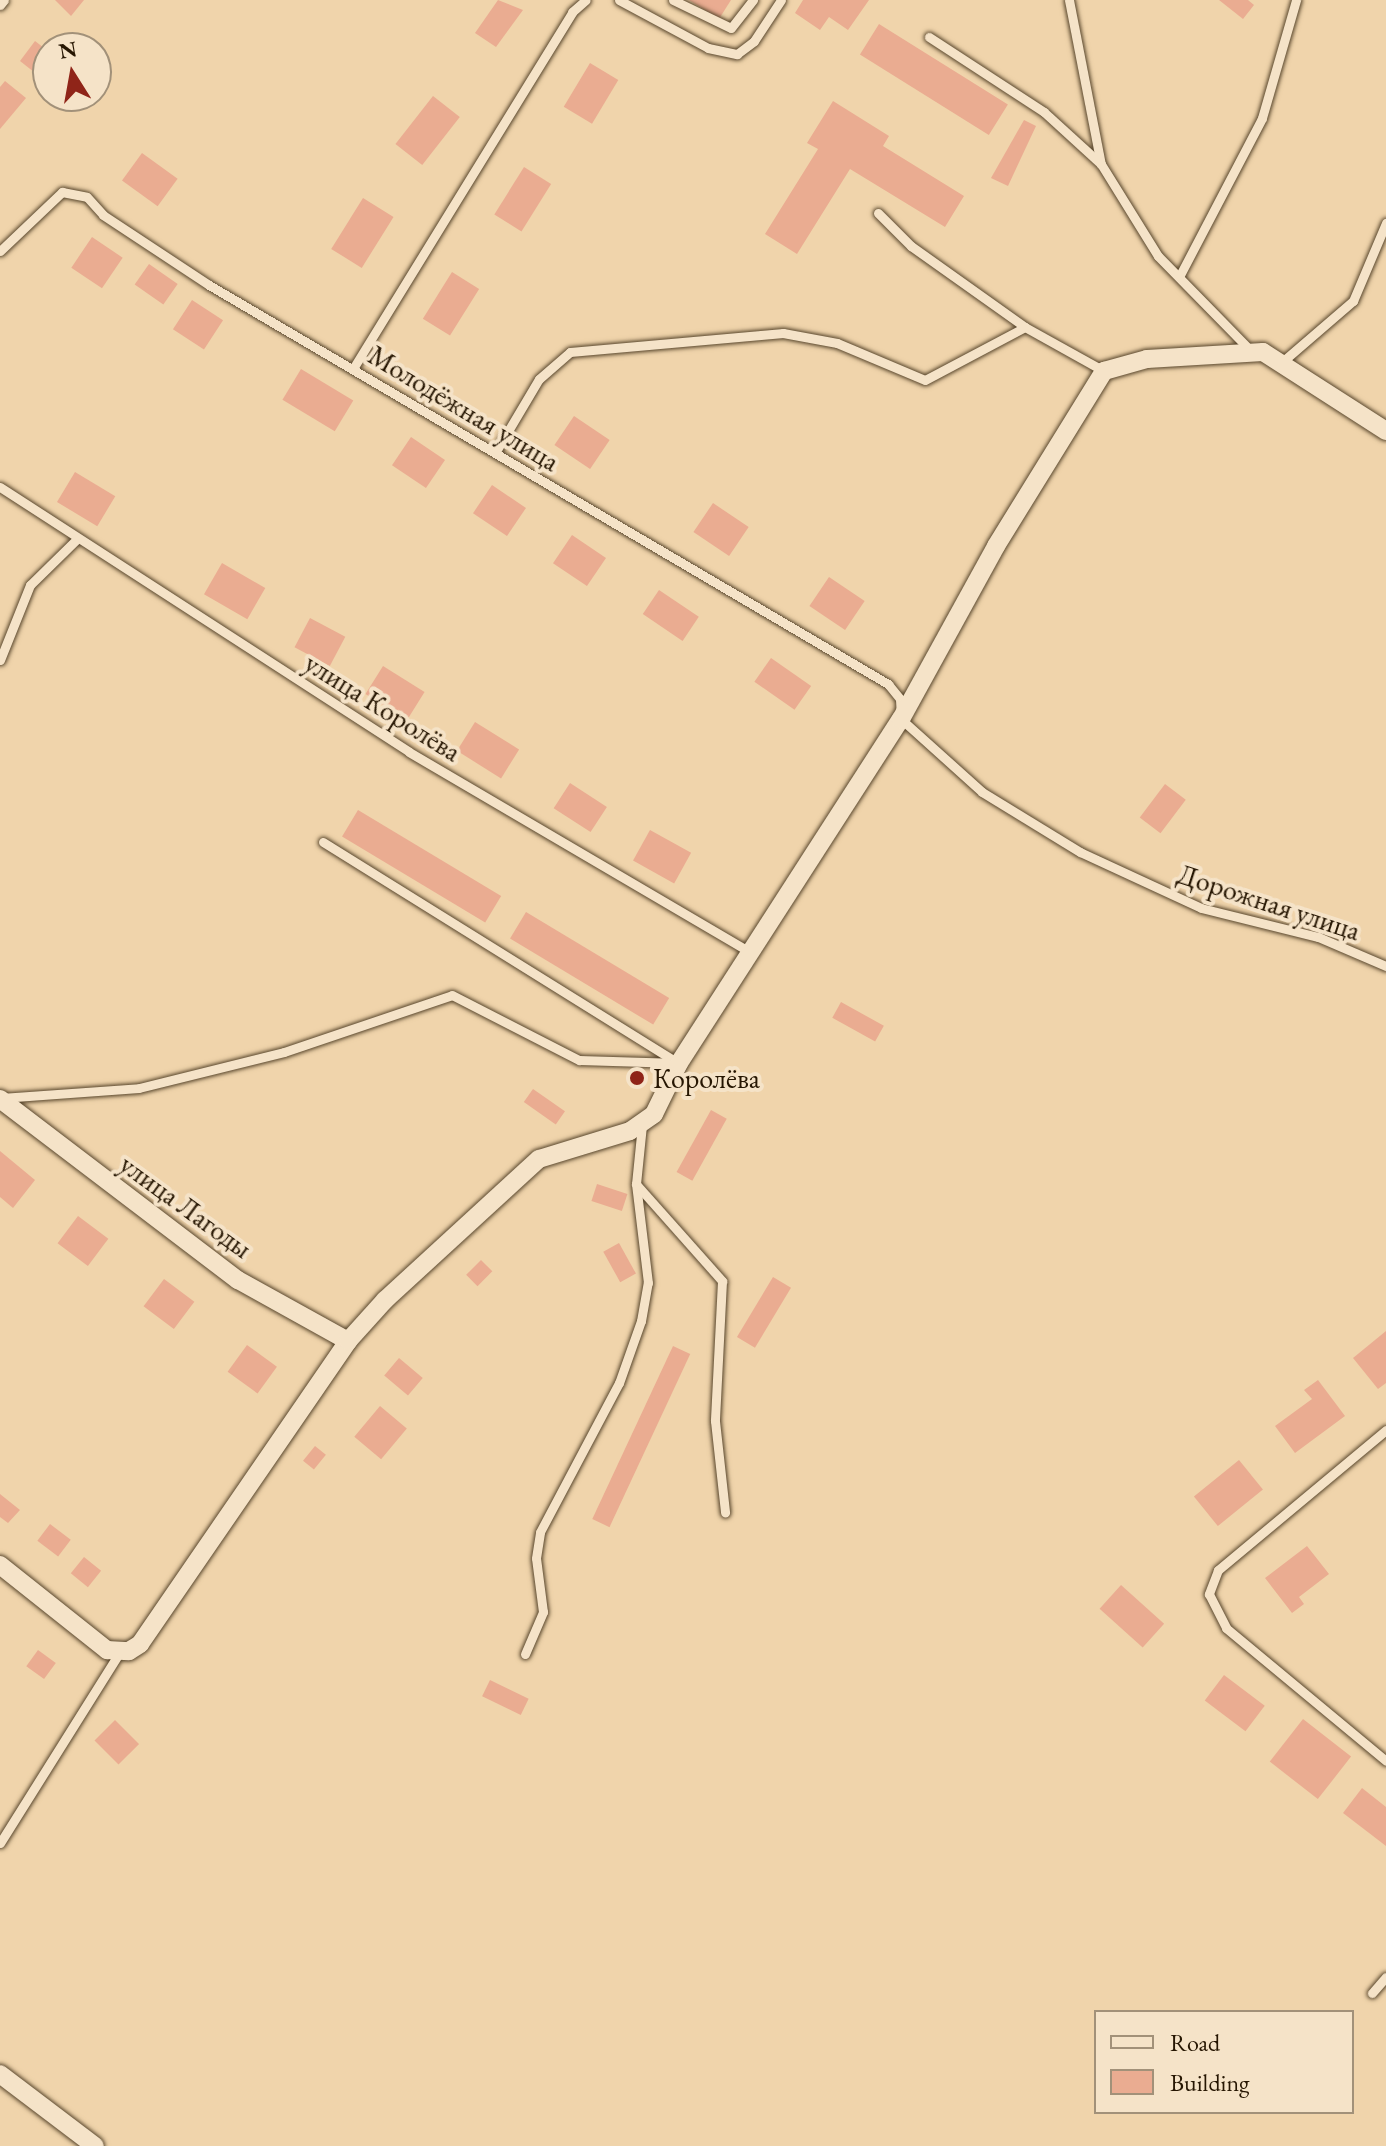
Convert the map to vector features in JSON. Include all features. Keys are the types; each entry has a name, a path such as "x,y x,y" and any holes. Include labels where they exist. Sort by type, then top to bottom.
{"street":[{"path":"0,1565 93,1641 119,1653 147,1635 348,1341 539,1159 642,1125 901,719 996,546 1104,371 1147,359 1249,349 1282,362 1386,431"},
{"name":"улица Лагоды","path":"0,1099 238,1280 348,1341"},
{"path":"0,2074 95,2146"}],"lane":[{"path":"0,5 4,0"},
{"path":"354,367 572,12 586,0"},
{"path":"619,0 708,48 737,54 754,41 779,1"},
{"path":"673,0 731,28 753,0"},
{"path":"1069,0 1101,164"},
{"path":"1179,277 1262,118 1296,0"},
{"path":"929,37 1044,112 1101,164 1158,256 1249,349"},
{"name":"Молодёжная улица","path":"0,251 52,199 75,192 209,285 354,367 888,684 900,699 901,719"},
{"path":"878,213 911,246 1025,327 1104,371"},
{"path":"1282,362 1353,301 1386,223"},
{"path":"495,453 539,379 570,352 783,333 837,343 925,380 1025,327"},
{"name":"улица Королёва","path":"0,487 409,752 750,952"},
{"path":"0,660 30,585 77,539"},
{"name":"Дорожная улица","path":"901,719 982,792 1080,852 1201,908 1318,937 1386,966"},
{"path":"323,842 679,1063"},
{"path":"0,1099 139,1088 284,1052 452,995 579,1060 679,1063"},
{"path":"525,1654 543,1612 536,1558 540,1532 619,1383 641,1321 648,1283 636,1184 642,1125"},
{"path":"636,1184 722,1281 715,1421 725,1512"},
{"path":"1386,1430 1218,1570 1209,1594 1226,1628 1386,1761"},
{"path":"0,1843 119,1653"},
{"path":"1372,1993 1386,1977"}],"building":[{"path":"55,0 84,0 71,16"},
{"path":"498,0 523,10 496,47 475,33"},
{"path":"689,0 731,0 719,19"},
{"path":"803,0 869,0 848,30 829,17 820,30 795,13"},
{"path":"1219,0 1248,0 1254,5 1243,19"},
{"path":"879,24 1008,105 989,135 860,55"},
{"path":"32,45 32,70 20,61"},
{"path":"590,63 618,80 592,124 564,107"},
{"path":"5,81 26,98 0,129 0,87"},
{"path":"433,96 460,117 422,165 395,144"},
{"path":"833,101 889,136 883,146 964,196 945,227 850,169 797,254 765,234 818,149 807,143"},
{"path":"1024,120 1036,126 1008,186 991,178"},
{"path":"142,153 178,179 158,206 122,181"},
{"path":"524,167 551,184 521,231 494,214"},
{"path":"363,198 394,217 362,268 331,249"},
{"path":"92,237 123,258 102,288 71,268"},
{"path":"149,264 178,284 163,305 135,284"},
{"path":"452,272 479,289 450,336 423,319"},
{"path":"192,300 223,320 204,350 173,329"},
{"path":"301,369 353,400 335,431 282,400"},
{"path":"574,416 610,440 590,469 554,445"},
{"path":"411,437 445,460 426,488 392,465"},
{"path":"75,472 115,496 97,526 57,502"},
{"path":"492,485 526,508 507,536 473,513"},
{"path":"713,503 749,527 729,556 693,532"},
{"path":"572,535 606,558 587,586 553,563"},
{"path":"222,563 265,588 247,619 204,594"},
{"path":"829,577 865,601 845,630 809,606"},
{"path":"659,590 699,617 683,641 643,614"},
{"path":"310,618 345,637 330,666 295,647"},
{"path":"771,658 811,686 795,710 754,682"},
{"path":"383,666 425,692 407,720 366,694"},
{"path":"475,722 519,750 501,778 457,751"},
{"path":"570,783 607,807 591,832 554,808"},
{"path":"1165,784 1186,800 1160,833 1140,818"},
{"path":"358,810 501,896 485,923 342,837"},
{"path":"650,830 691,853 674,883 633,861"},
{"path":"526,912 669,998 653,1025 510,939"},
{"path":"841,1002 884,1026 875,1041 832,1018"},
{"path":"533,1089 565,1111 556,1124 524,1102"},
{"path":"711,1110 727,1119 692,1181 677,1172"},
{"path":"0,1151 35,1180 13,1208 0,1197"},
{"path":"597,1184 627,1194 622,1211 591,1201"},
{"path":"78,1216 108,1239 88,1266 58,1243"},
{"path":"619,1243 636,1274 620,1282 603,1252"},
{"path":"481,1260 492,1271 477,1286 466,1275"},
{"path":"773,1277 791,1288 755,1348 737,1337"},
{"path":"164,1279 194,1302 174,1329 144,1306"},
{"path":"1386,1331 1386,1383 1378,1389 1353,1358"},
{"path":"247,1345 277,1367 258,1393 228,1372"},
{"path":"673,1346 690,1354 609,1527 592,1519"},
{"path":"399,1358 423,1378 408,1396 384,1376"},
{"path":"1318,1380 1345,1416 1295,1453 1275,1426 1312,1399 1304,1390"},
{"path":"380,1406 407,1428 381,1459 354,1437"},
{"path":"315,1446 326,1455 314,1470 303,1461"},
{"path":"1239,1460 1263,1490 1218,1526 1194,1497"},
{"path":"0,1494 20,1510 8,1523 0,1517"},
{"path":"50,1524 71,1540 58,1556 37,1541"},
{"path":"1307,1546 1329,1574 1299,1597 1304,1604 1292,1613 1265,1578"},
{"path":"84,1557 101,1571 88,1587 71,1573"},
{"path":"1121,1585 1164,1624 1143,1648 1100,1609"},
{"path":"38,1650 56,1663 44,1679 26,1666"},
{"path":"1224,1675 1265,1706 1245,1731 1205,1701"},
{"path":"490,1680 529,1699 521,1715 482,1696"},
{"path":"1303,1719 1351,1757 1318,1799 1270,1762"},
{"path":"115,1720 139,1744 119,1765 94,1741"},
{"path":"1362,1788 1386,1807 1386,1846 1343,1813"}],"place":[{"name":"Королёва","path":"637,1078"}]}
